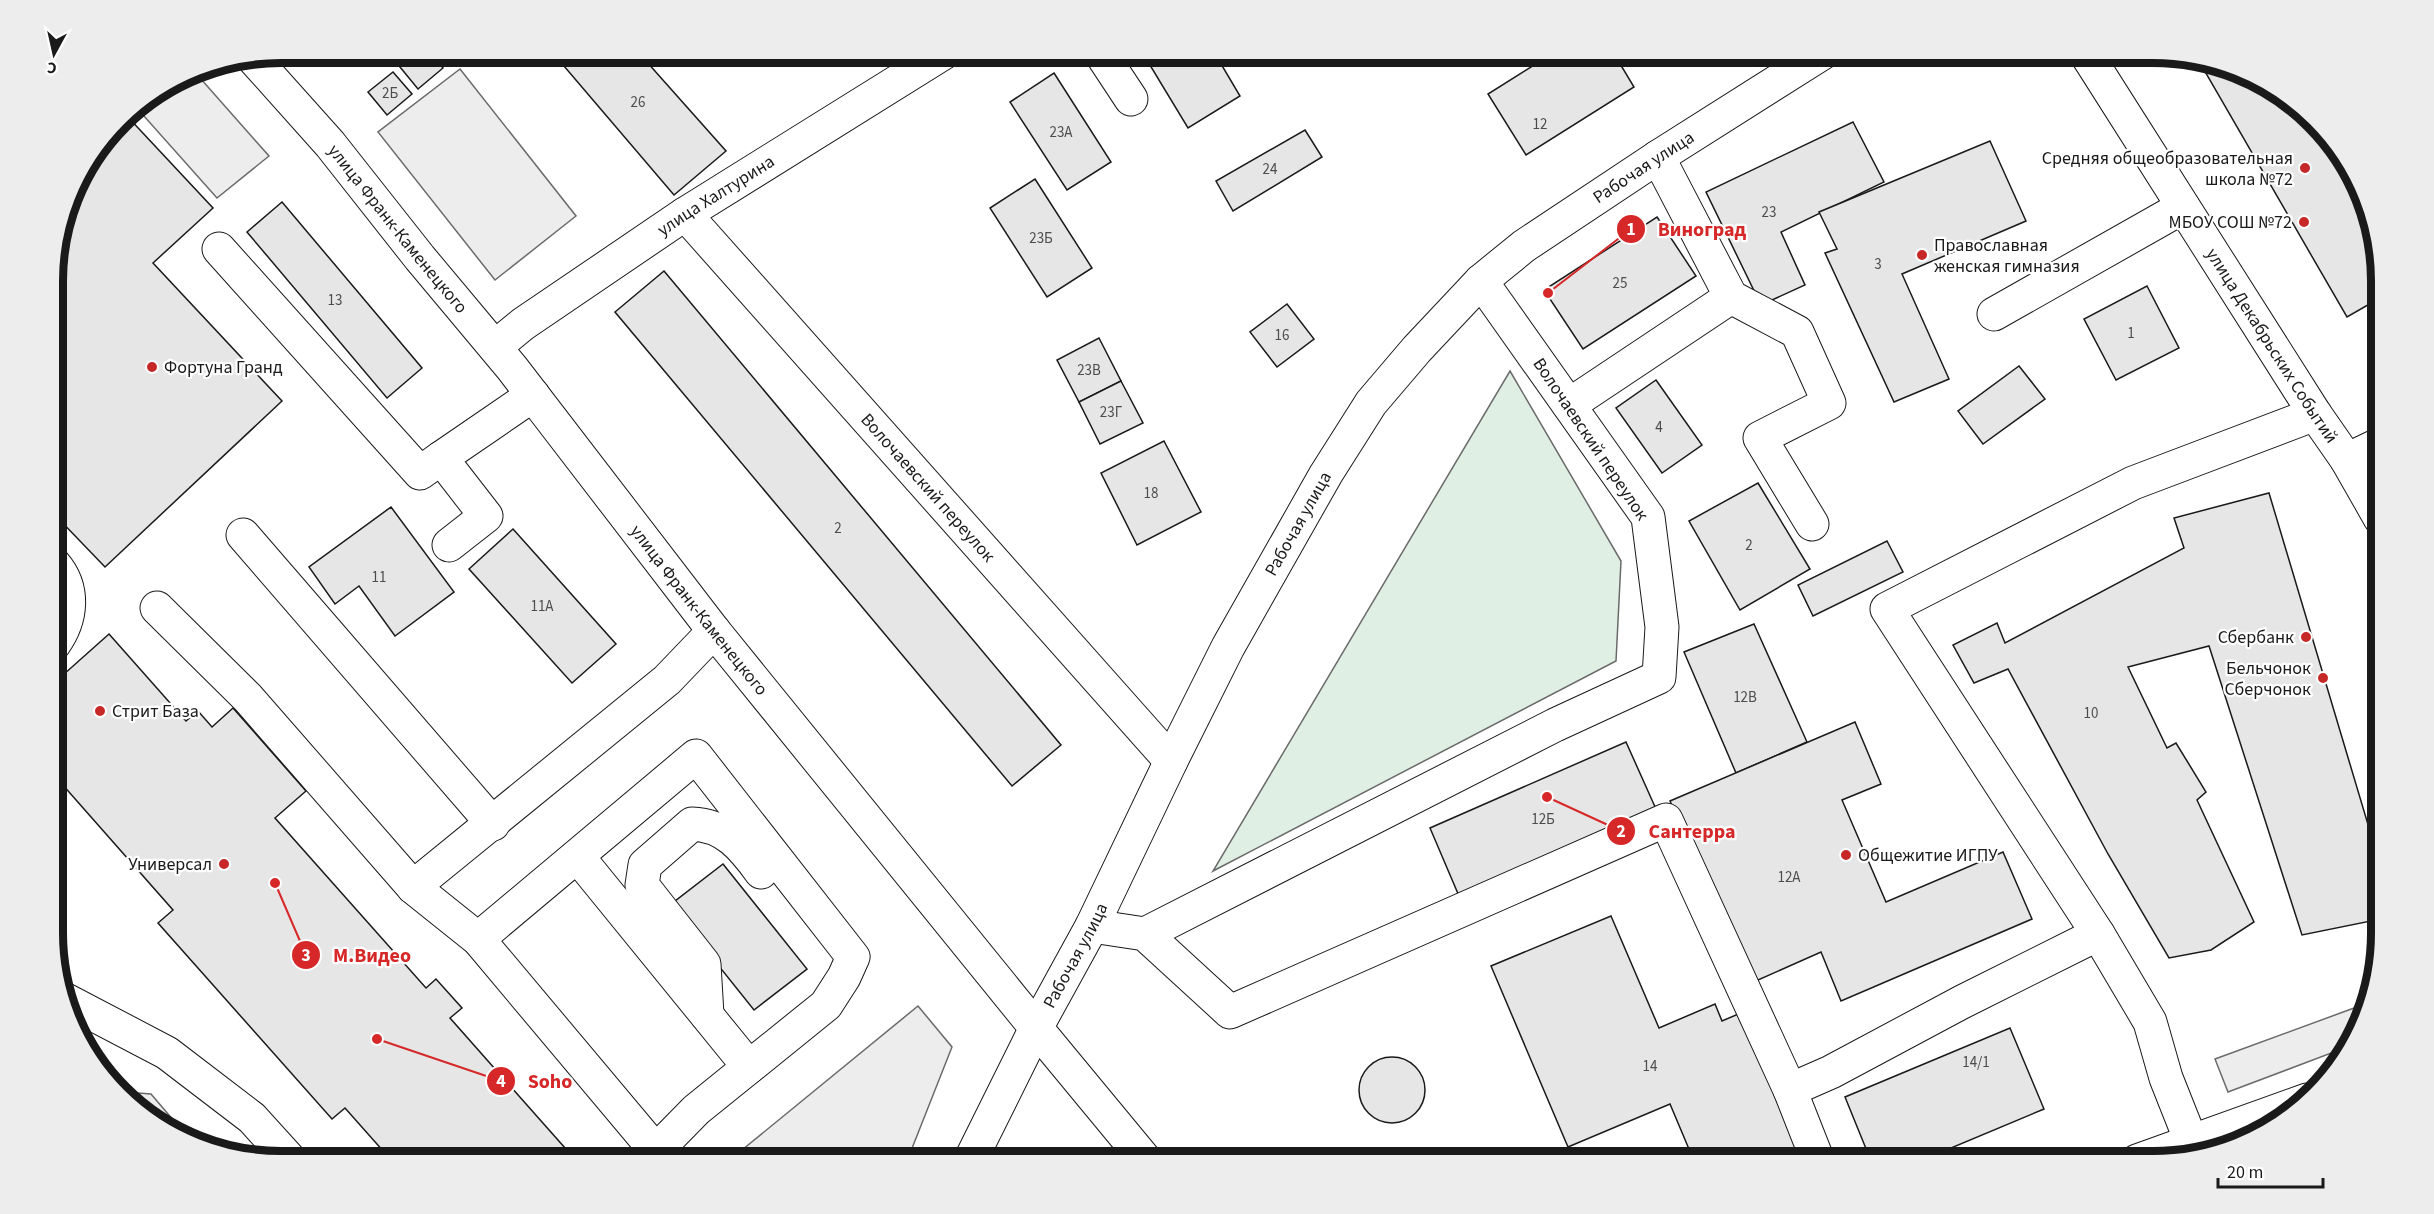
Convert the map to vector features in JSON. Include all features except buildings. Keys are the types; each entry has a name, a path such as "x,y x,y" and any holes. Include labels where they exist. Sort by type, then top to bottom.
{"main road":[{"name":"улица Халтурина","path":"495,347 523,324 685,213 927,63"},
{"path":"1108,63 1131,99"},
{"name":"Рабочая улица","path":"975,1151 1036,1028 1092,926 1171,761 1273,564 1371,403 1417,349 1481,281 1524,246 1658,157 1807,63"},
{"name":"улица Декабрьских Событий","path":"2092,63 2315,414 2347,459 2371,502"},
{"name":"улица Франк-Каменецкого","path":"258,64 330,144 420,258 495,347 714,631 1138,1151"},
{"path":"1658,157 1731,297 1797,332 1829,403 1760,438 1812,524"},
{"path":"1994,314 2183,207"},
{"name":"Волочаевский переулок","path":"685,213 1171,761"},
{"path":"219,249 420,473 532,395"},
{"name":"Волочаевский переулок","path":"1145,934 1555,726 1659,677 1662,627 1648,517 1481,281"},
{"path":"1569,405 1731,297"},
{"path":"2191,1141 2166,1078 2150,1022 2098,934 1887,609 2133,483 2315,414"},
{"path":"2347,459 2371,448"},
{"path":"441,458 486,516 449,545"},
{"path":"243,535 492,824"},
{"path":"63,579 68,590 69,609 63,630"},
{"path":"157,608 248,698 413,887 478,939 647,1151"},
{"path":"413,887 667,680 714,631"},
{"path":"478,939 696,756 848,967"},
{"path":"1092,926 1145,934 1230,1012 1666,820 1790,1090 1814,1151"},
{"path":"707,1016 704,964 642,885 645,865 692,824 710,825 744,848 773,891 848,967"},
{"path":"578,857 749,1067"},
{"path":"1790,1090 1831,1072 1962,1002 2098,934"},
{"path":"656,1151 696,1110 826,1005 848,967"},
{"path":"76,1005 167,1053 252,1118 282,1151"},
{"path":"2164,1151 2278,1111"}],"green space":[{"path":"1510,371 1621,561 1616,661 1213,871"}],"shaded area":[{"path":"460,69 576,216 495,280 378,132"},
{"path":"201,79 269,156 217,198 142,113 172,92"},
{"path":"918,1006 952,1047 911,1151 742,1150"},
{"path":"2358,1007 2349,1030 2336,1051 2228,1092 2215,1059"},
{"path":"133,1093 151,1094 178,1125"}],"place":[{"name":"Средняя общеобразовательная школа №72","path":"2305,168"},
{"name":"МБОУ СОШ №72","path":"2304,222"},
{"name":"Православная женская гимназия","path":"1922,255"},
{"name":"Виноград","path":"1548,293"},
{"name":"Фортуна Гранд","path":"152,367"},
{"name":"Сбербанк","path":"2306,637"},
{"name":"Бельчонок Сберчонок","path":"2323,678"},
{"name":"Стрит База","path":"100,711"},
{"name":"Сантерра","path":"1547,797"},
{"name":"Общежитие ИГПУ","path":"1846,855"},
{"name":"Универсал","path":"224,864"},
{"name":"М.Видео","path":"275,883"},
{"name":"Soho","path":"377,1039"}]}
